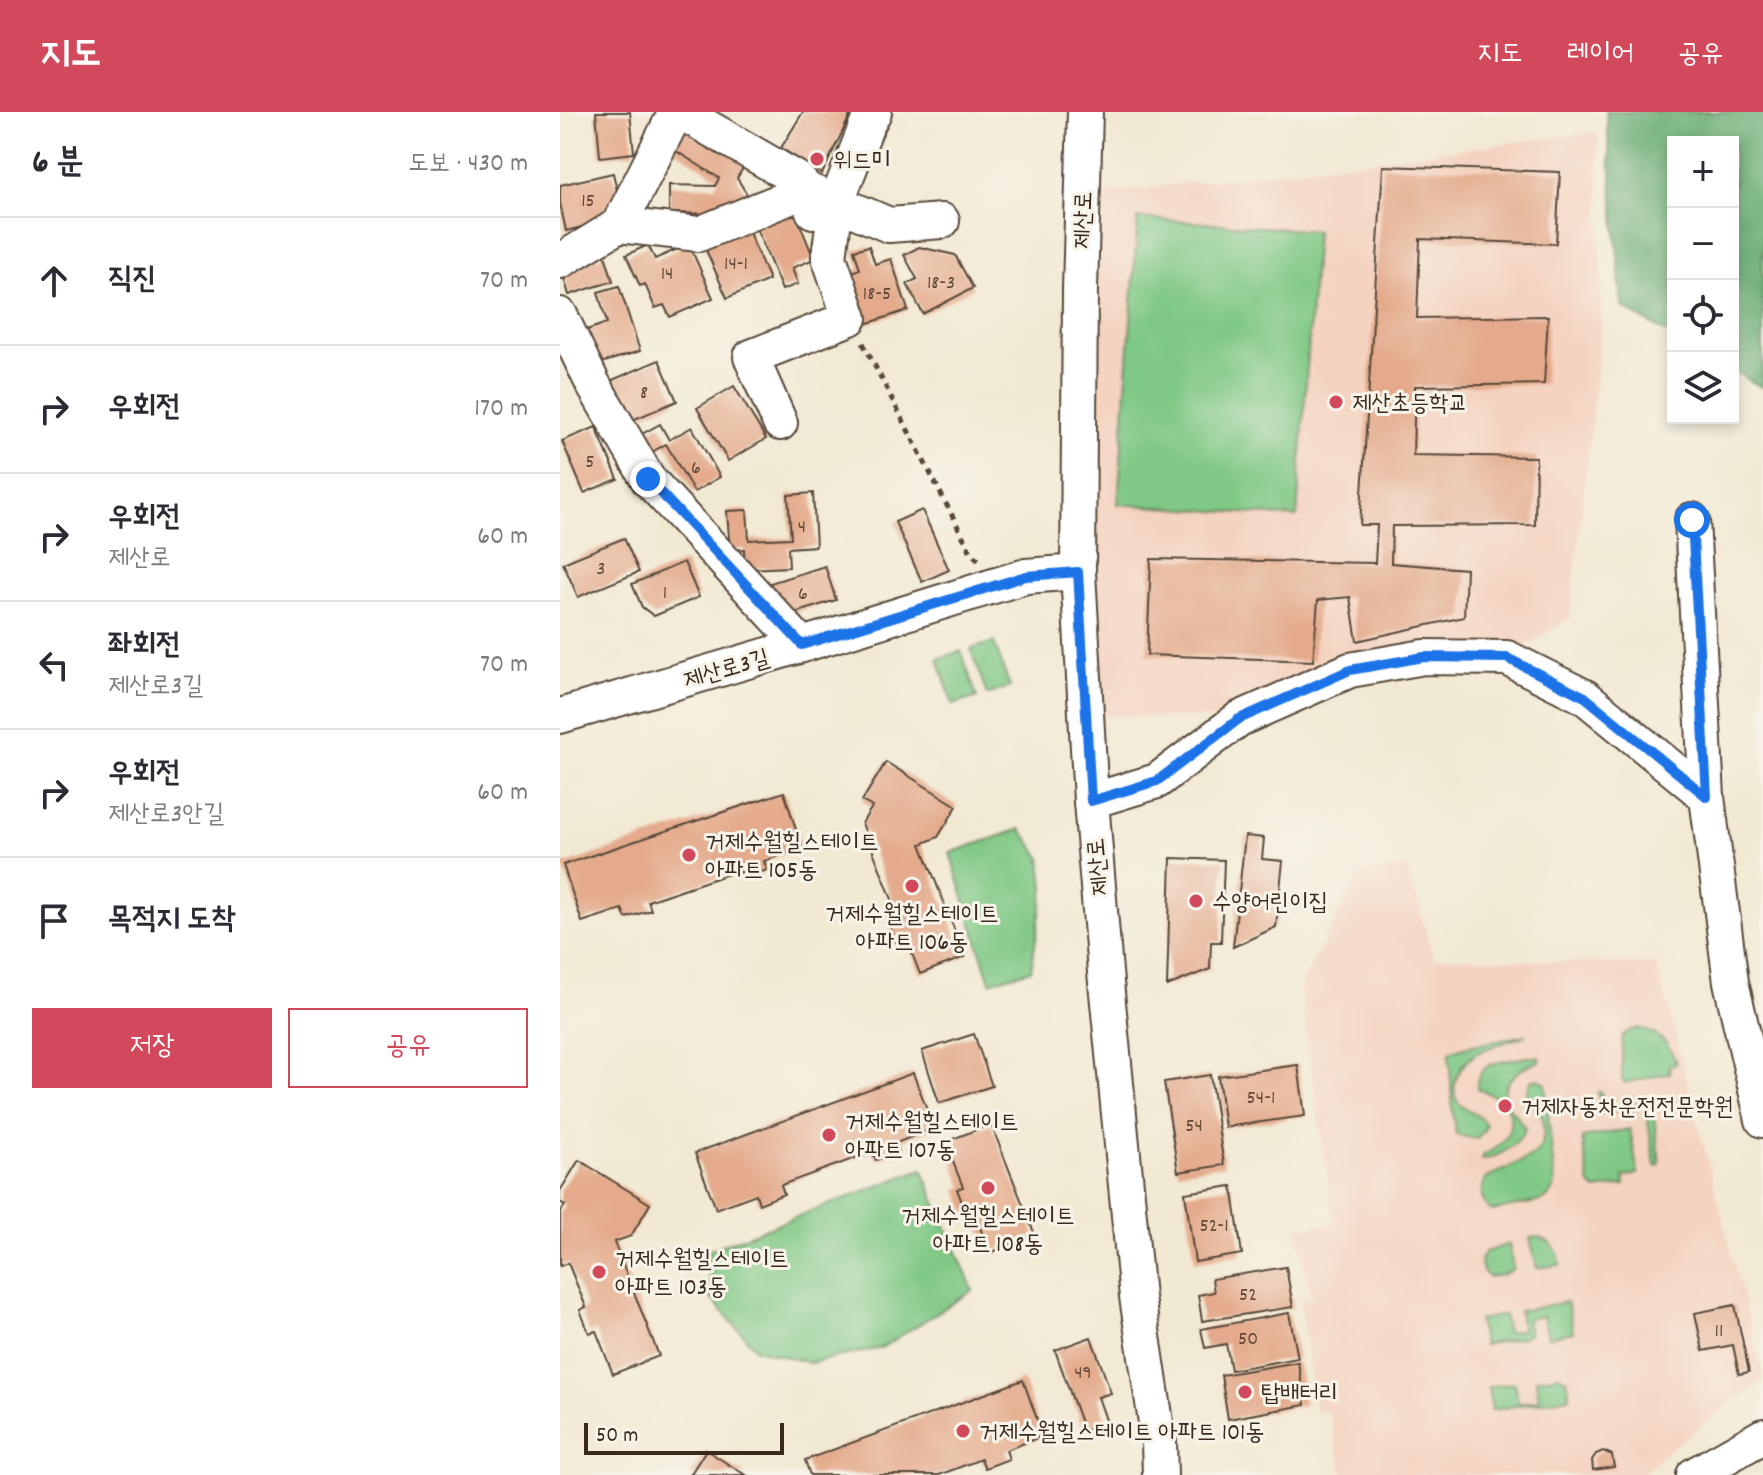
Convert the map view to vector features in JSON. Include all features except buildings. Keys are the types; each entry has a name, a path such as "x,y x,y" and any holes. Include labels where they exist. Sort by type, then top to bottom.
{"street":[{"path":"560,261 619,225 678,112 797,179 821,196 889,225 942,221"},
{"path":"619,225 699,234 821,196 874,112"},
{"name":"제산로","path":"1085,112 1078,572 1091,801 1105,972 1137,1297 1159,1442 1160,1475"},
{"path":"780,423 751,357 850,318 829,257 821,196"},
{"path":"560,315 593,384 648,479 802,645"},
{"path":"1692,520 1707,797 1731,982 1763,1120"},
{"name":"제산로3길","path":"560,716 1026,576 1078,572"},
{"path":"1091,801 1157,781 1239,719 1350,670 1424,657 1507,658 1546,677 1585,697 1707,797"},
{"path":"1694,1475 1763,1436"}],"path":[{"path":"850,318 972,554 1006,583"}],"shaded area":[{"name":"제산초등학교","path":"1598,132 1602,325 1570,618 1507,658 1424,657 1239,719 1086,716 1082,196"},
{"name":"거제자동차운전전문학원","path":"1408,867 1433,957 1657,965 1763,1380 1640,1475 1343,1475 1328,1410 1316,1413 1300,1300 1312,1299 1296,1228 1334,1224 1300,988 1360,873"}],"green space":[{"path":"1606,112 1763,112 1763,388 1739,374 1739,136 1667,136 1667,333 1622,307"},
{"path":"1138,218 1316,231 1297,517 1118,504"},
{"path":"994,642 1010,687 987,695 971,649"},
{"path":"961,651 977,697 953,705 938,659"},
{"path":"1021,829 1041,857 1044,889 1031,970 990,982 950,853"},
{"path":"1638,1028 1663,1040 1676,1063 1669,1065 1670,1073 1625,1083 1622,1079 1622,1037"},
{"path":"1526,1035 1483,1050 1459,1071 1454,1092 1456,1099 1486,1125 1477,1139 1456,1135 1449,1052"},
{"path":"1539,1057 1540,1061 1514,1076 1505,1087 1504,1094 1506,1102 1525,1129 1507,1149 1482,1160 1484,1154 1505,1138 1510,1115 1497,1098 1477,1088 1481,1072 1503,1061"},
{"path":"1537,1079 1545,1082 1555,1185 1541,1201 1492,1211 1482,1197 1485,1179 1534,1155 1541,1146 1544,1134 1542,1116 1526,1097 1531,1081"},
{"path":"1598,1092 1601,1092 1604,1108 1652,1101 1660,1165 1655,1166 1646,1107 1601,1113"},
{"path":"1630,1129 1638,1174 1624,1177 1625,1185 1597,1190 1590,1185 1582,1138"},
{"path":"922,1169 973,1290 881,1348 810,1363 756,1349 711,1298 707,1251"},
{"path":"1536,1237 1554,1246 1560,1265 1537,1268 1530,1238"},
{"path":"1509,1244 1513,1269 1503,1275 1489,1277 1483,1271 1480,1260 1485,1252"},
{"path":"1567,1302 1573,1332 1548,1337 1543,1316 1526,1319 1529,1333 1524,1337 1483,1345 1479,1320 1504,1315 1507,1333 1522,1330 1519,1311"},
{"path":"1559,1375 1567,1380 1570,1397 1492,1410 1488,1387 1514,1383 1518,1403 1539,1400 1536,1379"}],"place":[{"name":"위드미","path":"817,159"},
{"name":"제산초등학교","path":"1336,402"},
{"name":"거제수월힐스테이트 아파트 105동","path":"689,855"},
{"name":"거제수월힐스테이트 아파트 106동","path":"912,886"},
{"name":"수양어린이집","path":"1196,901"},
{"name":"거제자동차운전전문학원","path":"1505,1106"},
{"name":"거제수월힐스테이트 아파트 107동","path":"829,1135"},
{"name":"거제수월힐스테이트 아파트 108동","path":"988,1188"},
{"name":"거제수월힐스테이트 아파트 103동","path":"599,1272"},
{"name":"탑배터리","path":"1245,1392"},
{"name":"거제수월힐스테이트 아파트 101동","path":"963,1431"}],"route":[{"path":"648,479 802,645 1026,576 1078,572 1091,801 1157,781 1239,719 1350,670 1424,657 1507,658 1585,697 1707,797 1692,520"}]}
